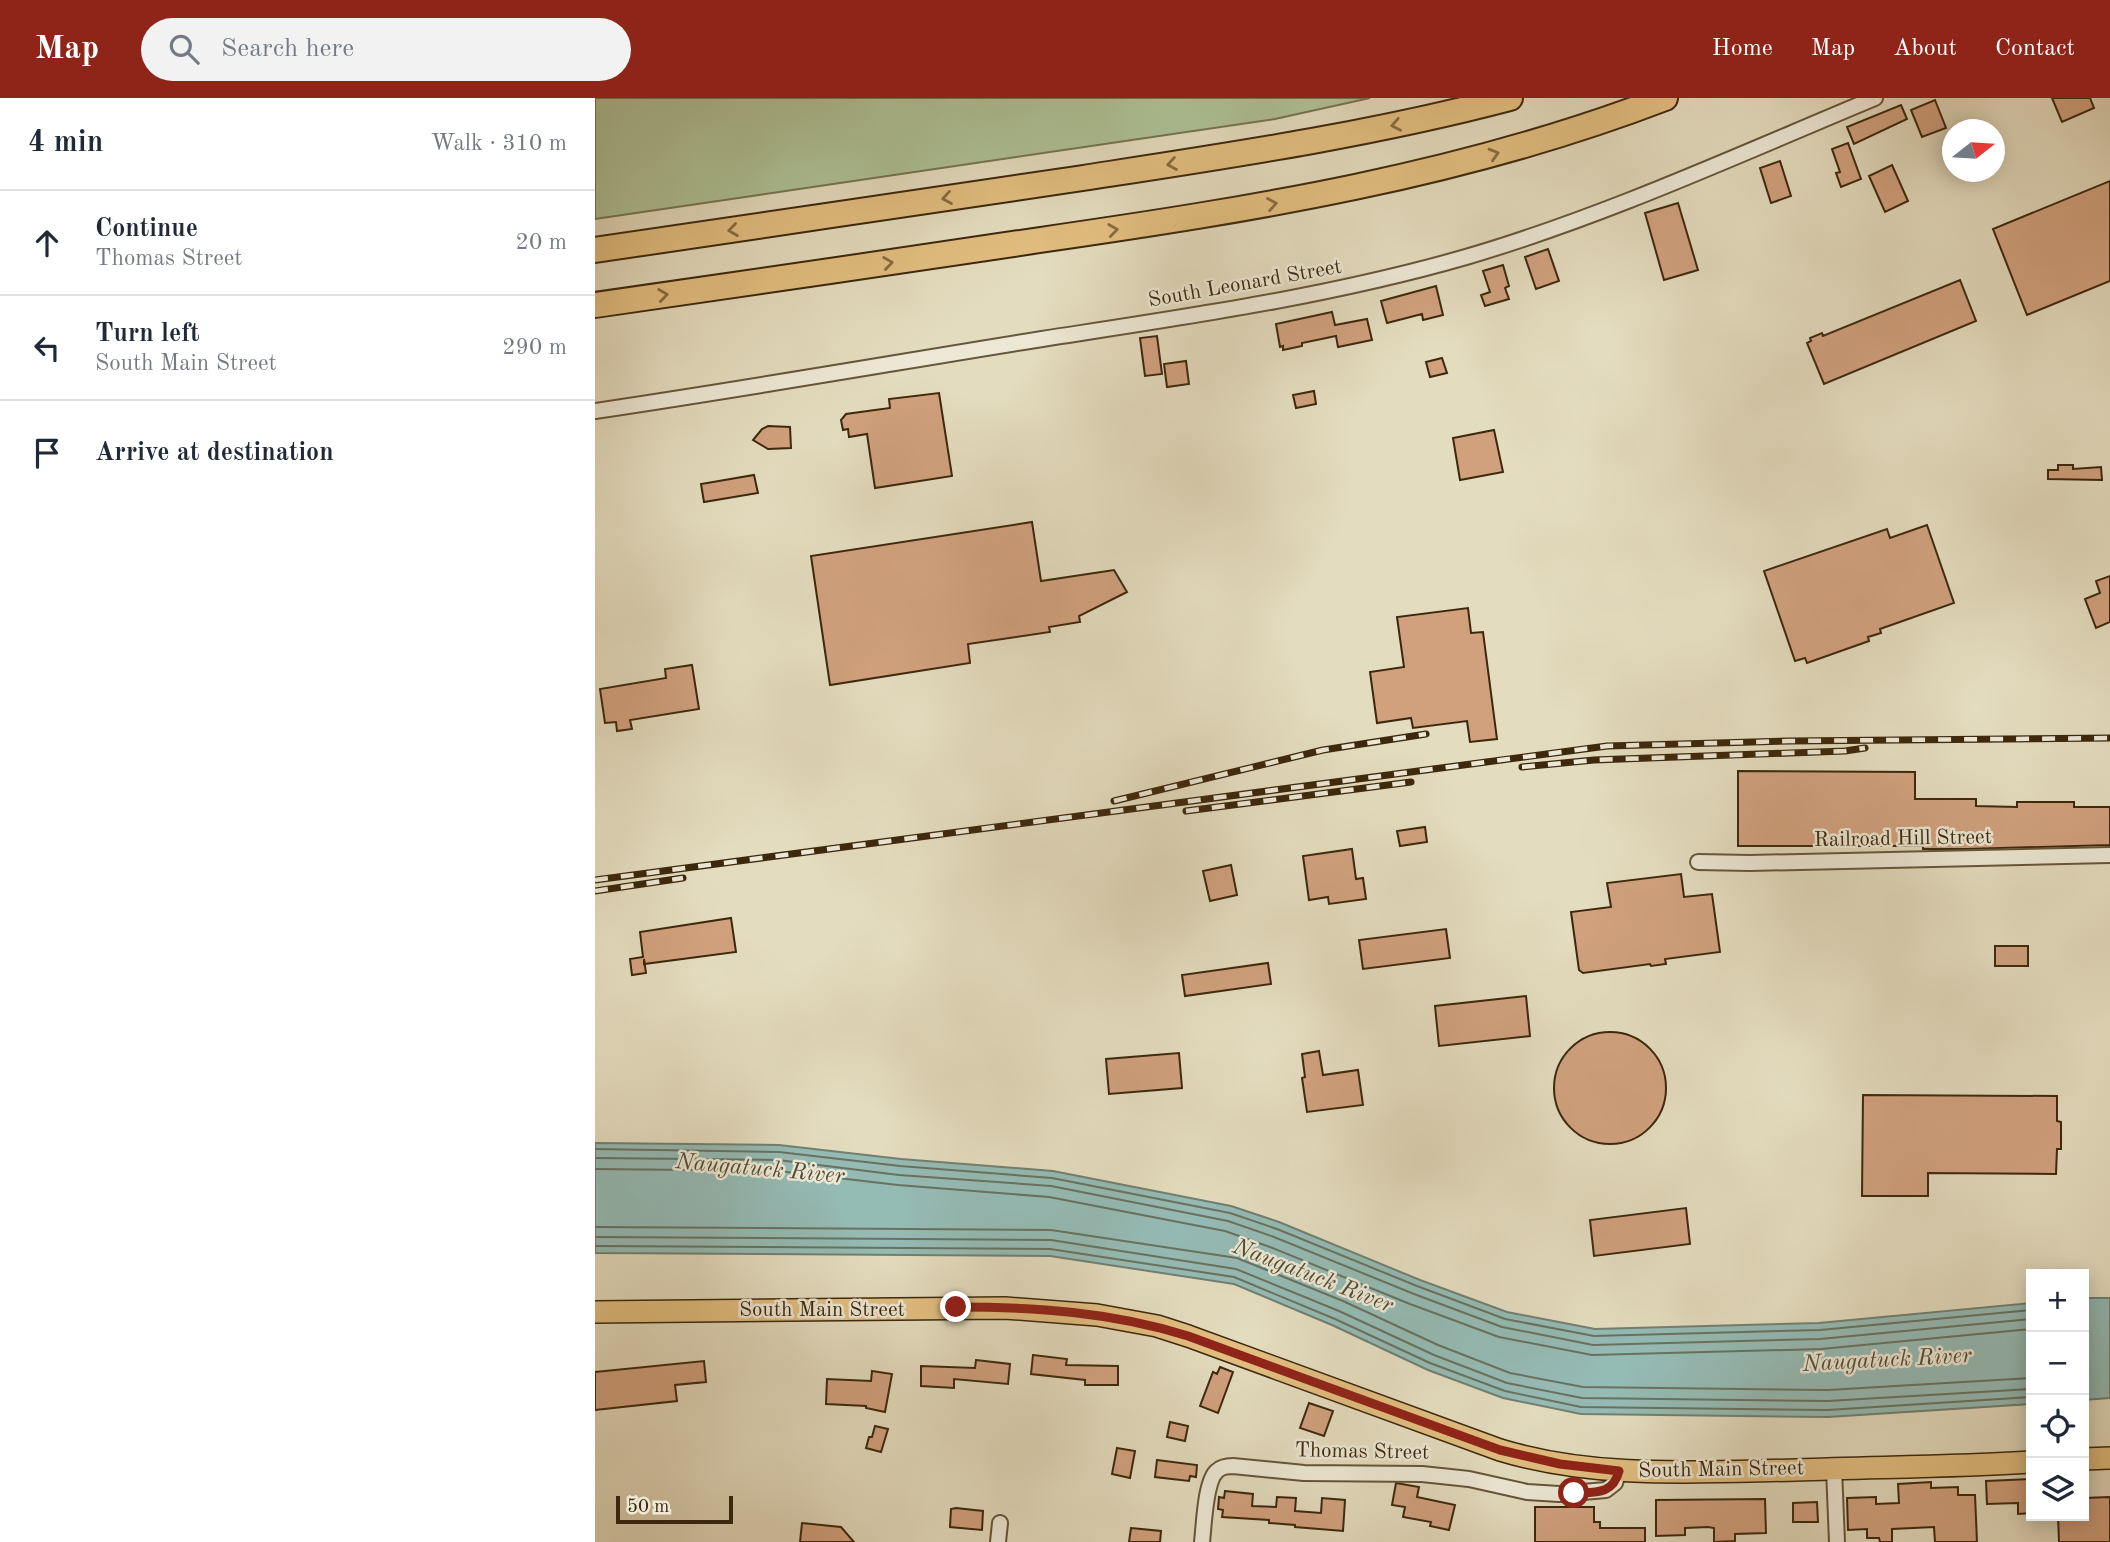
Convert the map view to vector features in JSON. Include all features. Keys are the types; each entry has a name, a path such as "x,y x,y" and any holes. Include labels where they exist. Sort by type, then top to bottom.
{"highway":[{"path":"595,250 1207,159 1413,121 1510,98"},
{"path":"595,305 1151,224 1317,196 1413,176 1481,158 1587,126 1665,98"}],"main road":[{"name":"South Main Street","path":"595,1312 1005,1308 1069,1311 1125,1319 1188,1336 1509,1453 1560,1464 1619,1471 1698,1472 2026,1462"},
{"path":"2089,1459 2110,1458"}],"street":[{"name":"South Leonard Street","path":"595,411 1250,306 1381,279 1467,257 1571,223 1875,98"},
{"name":"Railroad Hill Street","path":"1698,862 2110,855"},
{"name":"Thomas Street","path":"1202,1542 1210,1482 1218,1470 1233,1466 1304,1473 1422,1474 1469,1479 1527,1492 1559,1494 1606,1490 1615,1483 1619,1471"},
{"path":"1834,1469 1837,1542"},
{"path":"998,1542 1000,1523"}],"green space":[{"path":"595,98 1370,98 1275,119 595,219"}],"water":[{"name":"Naugatuck River","path":"595,1143 779,1145 901,1159 1053,1171 1231,1206 1279,1222 1420,1280 1507,1312 1595,1329 1819,1323 2026,1303 2026,1404 1828,1417 1581,1414 1503,1398 1428,1370 1332,1325 1234,1284 1050,1256 595,1253"},
{"path":"2089,1298 2110,1298 2110,1398 2089,1400"}],"building":[{"path":"2052,98 2090,98 2094,108 2062,122"},
{"path":"1935,100 1942,119 1942,130 1922,137 1911,110"},
{"path":"1901,105 1907,119 1854,144 1847,127"},
{"path":"1848,143 1861,179 1841,187 1836,173 1840,172 1832,149"},
{"path":"1780,161 1791,196 1771,203 1760,168"},
{"path":"1892,165 1908,201 1885,212 1869,176"},
{"path":"2110,181 2110,281 2027,315 1993,229"},
{"path":"1678,203 1698,270 1664,280 1645,213"},
{"path":"1548,249 1559,281 1536,289 1525,257"},
{"path":"1503,265 1509,286 1505,288 1509,299 1485,306 1481,295 1490,292 1483,271"},
{"path":"1960,280 1976,321 1824,384 1807,343 1811,341 1810,338 1822,333 1823,336"},
{"path":"1436,286 1443,315 1423,320 1422,314 1387,323 1381,301"},
{"path":"1332,312 1335,325 1367,319 1372,340 1338,347 1336,336 1283,350 1283,346 1280,347 1276,324"},
{"path":"1157,336 1162,374 1145,376 1140,338"},
{"path":"1442,358 1447,373 1430,377 1426,362"},
{"path":"1186,361 1189,384 1167,387 1164,364"},
{"path":"1314,391 1316,404 1296,408 1293,395"},
{"path":"939,393 952,476 875,488 867,434 849,437 848,429 843,430 841,420 846,414 890,408 889,399"},
{"path":"768,426 790,427 791,448 768,449 753,440"},
{"path":"1494,430 1503,472 1460,480 1453,438"},
{"path":"2058,465 2073,465 2073,469 2101,467 2102,480 2048,479 2048,470 2058,470"},
{"path":"754,475 758,493 704,502 701,484"},
{"path":"1032,522 1041,581 1114,570 1127,592 1079,616 1080,622 1049,627 1050,632 968,644 970,663 830,685 811,556"},
{"path":"1927,525 1954,603 1880,629 1881,633 1868,637 1869,641 1807,663 1805,658 1795,661 1764,571 1887,529 1890,538"},
{"path":"2110,576 2110,622 2096,628 2085,599 2100,593 2096,581"},
{"path":"1468,608 1471,633 1483,632 1497,739 1470,742 1467,721 1413,728 1411,718 1377,723 1370,672 1404,667 1397,617"},
{"path":"692,665 699,709 630,720 632,729 617,731 616,722 605,723 600,689 666,678 665,669"},
{"path":"1738,771 1915,772 1915,799 1976,799 1976,806 2017,807 2017,802 2074,802 2074,807 2110,807 2110,845 1966,849 1923,849 1923,846 1738,846"},
{"path":"1425,827 1427,842 1400,846 1397,831"},
{"path":"1352,849 1356,879 1363,878 1366,899 1329,904 1328,897 1309,900 1303,856"},
{"path":"1231,865 1237,895 1210,901 1203,871"},
{"path":"1681,874 1684,897 1712,894 1720,952 1665,959 1666,964 1651,966 1583,973 1579,970 1571,912 1611,907 1607,883"},
{"path":"731,918 736,952 645,964 646,973 632,975 630,959 643,957 640,932"},
{"path":"1446,929 1450,958 1363,969 1359,940"},
{"path":"1995,946 2028,946 2028,966 1995,966"},
{"path":"1268,963 1271,984 1185,996 1182,975"},
{"path":"1526,996 1530,1036 1439,1046 1435,1006"},
{"path":"1610,1032 1631,1036 1649,1049 1662,1067 1666,1088 1662,1109 1649,1127 1631,1140 1610,1144 1589,1140 1571,1127 1558,1109 1554,1088 1558,1067 1571,1049 1589,1036"},
{"path":"1319,1051 1323,1075 1358,1070 1363,1105 1307,1112 1302,1054"},
{"path":"1179,1053 1182,1088 1109,1094 1106,1059"},
{"path":"1863,1095 2057,1096 2061,1149 2057,1149 2056,1174 1928,1173 1928,1196 1862,1196"},
{"path":"1686,1208 1690,1244 1594,1256 1590,1220"},
{"path":"1033,1355 1067,1359 1066,1365 1118,1366 1118,1385 1085,1385 1085,1380 1031,1374"},
{"path":"976,1360 1010,1364 1008,1384 954,1379 954,1388 921,1386 921,1366 975,1368"},
{"path":"704,1361 706,1382 675,1385 677,1401 595,1410 595,1372"},
{"path":"1220,1367 1233,1372 1218,1413 1200,1406 1213,1372 1217,1374"},
{"path":"872,1371 892,1374 885,1412 866,1406 826,1404 827,1379 871,1381"},
{"path":"1309,1403 1333,1411 1324,1436 1300,1428"},
{"path":"1170,1422 1188,1426 1185,1441 1167,1437"},
{"path":"875,1426 888,1429 881,1452 866,1448"},
{"path":"1117,1448 1135,1451 1130,1478 1112,1474"},
{"path":"1157,1460 1197,1465 1196,1477 1190,1476 1189,1481 1155,1477"},
{"path":"2026,1479 2026,1513 2018,1514 2018,1503 1987,1504 1986,1481"},
{"path":"1931,1482 1931,1488 1958,1487 1958,1495 1975,1495 1977,1542 1935,1542 1934,1527 1892,1529 1892,1542 1867,1538 1867,1529 1848,1530 1847,1498 1876,1497 1876,1504 1899,1503 1898,1484"},
{"path":"1396,1483 1419,1487 1417,1497 1455,1505 1449,1530 1430,1526 1431,1522 1403,1517 1405,1507 1392,1505"},
{"path":"1225,1491 1253,1494 1252,1506 1276,1507 1277,1497 1296,1498 1295,1511 1321,1513 1322,1498 1345,1500 1343,1531 1295,1527 1269,1523 1269,1520 1222,1517 1223,1510 1218,1509 1219,1497 1224,1498"},
{"path":"2110,1497 2110,1542 2059,1542 2058,1521 2089,1521 2089,1498"},
{"path":"1765,1499 1766,1533 1735,1534 1735,1541 1714,1542 1714,1528 1708,1527 1685,1528 1685,1535 1656,1536 1656,1500"},
{"path":"1817,1502 1818,1522 1793,1522 1793,1503"},
{"path":"1535,1507 1594,1507 1594,1522 1600,1522 1600,1528 1645,1528 1645,1542 1535,1542"},
{"path":"951,1509 983,1511 982,1530 950,1527"},
{"path":"802,1523 841,1527 854,1542 800,1542"},
{"path":"1131,1528 1161,1531 1160,1542 1129,1542"}],"railway":[{"path":"1114,801 1323,750 1426,734"},
{"path":"595,880 1607,746 1789,741 2110,738"},
{"path":"1522,767 1594,760 1845,751 1865,748"},
{"path":"1186,811 1411,782"},
{"path":"595,891 683,878"}],"route":[{"path":"956,1307 1069,1311 1141,1322 1188,1336 1500,1450 1560,1464 1619,1471 1615,1483 1608,1488 1574,1493"}]}
